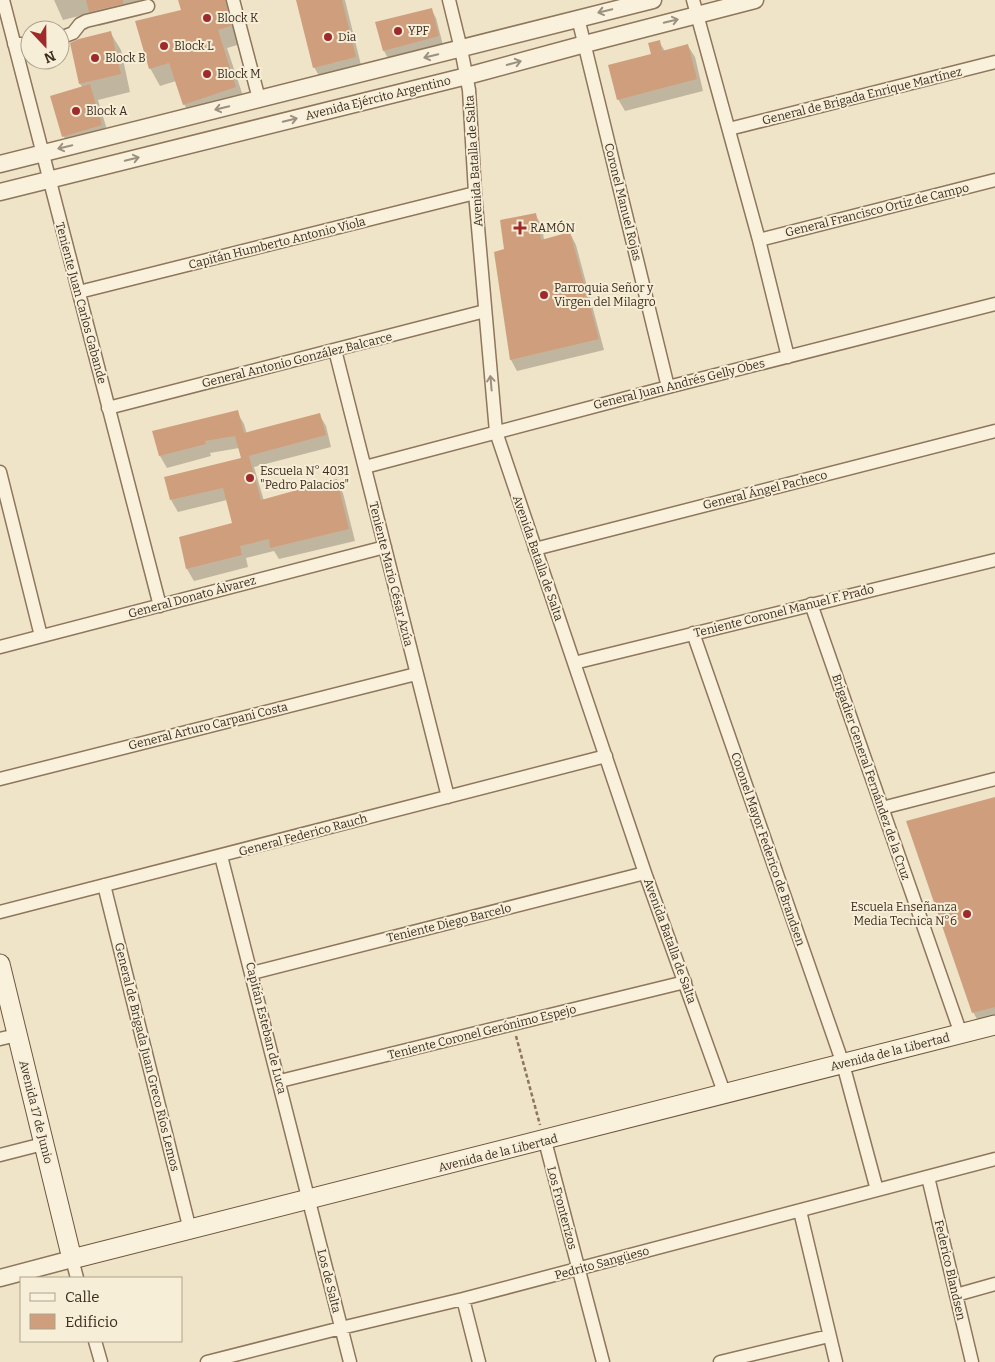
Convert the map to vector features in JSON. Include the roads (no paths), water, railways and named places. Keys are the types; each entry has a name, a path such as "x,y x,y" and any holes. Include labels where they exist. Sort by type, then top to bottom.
{"main road":[{"name":"Avenida 17 de Junio","path":"0,964 8,1037 43,1144 72,1259"},
{"name":"Avenida de la Libertad","path":"72,1259 544,1141 995,1025"}],"street":[{"name":"Teniente Juan Carlos Gabande","path":"3,0 160,606"},
{"path":"233,0 259,99"},
{"name":"Avenida Batalla de Salta","path":"449,0 467,76 475,194 496,432 645,873 725,1095"},
{"path":"0,164 653,0"},
{"name":"Avenida Ejército Argentino","path":"0,192 467,76 584,44 696,7 755,0"},
{"path":"70,34 86,20 148,6"},
{"path":"696,7 759,240 788,356"},
{"name":"Coronel Manuel Rojas","path":"578,18 668,387"},
{"path":"14,44 20,44"},
{"name":"General de Brigada Enrique Martínez","path":"729,129 995,62"},
{"name":"General Francisco Ortiz de Campo","path":"759,240 995,180"},
{"name":"Capitán Humberto Antonio Viola","path":"78,292 475,194"},
{"name":"General Juan Andrés Gelly Obes","path":"364,467 995,304"},
{"name":"General Antonio González Balcarce","path":"108,408 485,311"},
{"name":"Teniente Mario César Azúa","path":"335,350 448,798"},
{"name":"General Ángel Pacheco","path":"535,549 995,431"},
{"path":"0,472 42,636"},
{"name":"General Donato Álvarez","path":"0,647 385,547"},
{"name":"Teniente Coronel Manuel F. Prado","path":"574,663 995,560"},
{"name":"Brigadier General Fernández de la Cruz","path":"811,604 961,1034"},
{"name":"Coronel Mayor Federico de Brandsen","path":"692,633 843,1064"},
{"name":"General Arturo Carpani Costa","path":"0,779 416,674"},
{"name":"General Federico Rauch","path":"0,912 606,756"},
{"path":"882,808 995,779"},
{"name":"Capitán Esteban de Luca","path":"221,856 309,1200"},
{"name":"Teniente Diego Barcelo","path":"252,973 645,873"},
{"name":"General de Brigada Juan Greco Ríos Lemos","path":"104,885 190,1230"},
{"name":"Teniente Coronel Gerónimo Espejo","path":"280,1082 685,982"},
{"path":"843,1064 877,1190"},
{"name":"Los Fronterizos","path":"544,1141 603,1362"},
{"path":"0,1155 43,1144"},
{"name":"Pedrito Sangüeso","path":"208,1362 227,1360 341,1328 463,1299 995,1159"},
{"name":"Federico Blandsen","path":"928,1177 972,1362"},
{"name":"Los de Salta","path":"309,1200 350,1362"},
{"path":"800,1211 836,1362"},
{"path":"72,1259 78,1277"},
{"name":"Avenida de la Libertad","path":"0,1278 72,1259"},
{"path":"956,1295 995,1284"},
{"path":"463,1299 479,1362"},
{"path":"720,1362 829,1336"},
{"path":"95,1342 101,1362"}],"place":[{"name":"Block K","path":"207,18"},
{"name":"YPF","path":"398,31"},
{"name":"Dia","path":"328,37"},
{"name":"Block L","path":"164,46"},
{"name":"Block B","path":"95,58"},
{"name":"Block M","path":"207,74"},
{"name":"Block A","path":"76,111"},
{"name":"RAMÓN","path":"520,228"},
{"name":"Parroquia Señor y Virgen del Milagro","path":"544,295"},
{"name":"Escuela N° 4031 \"Pedro Palacios\"","path":"250,478"},
{"name":"Escuela Enseñanza Media Tecnica N°6","path":"967,914"}]}
